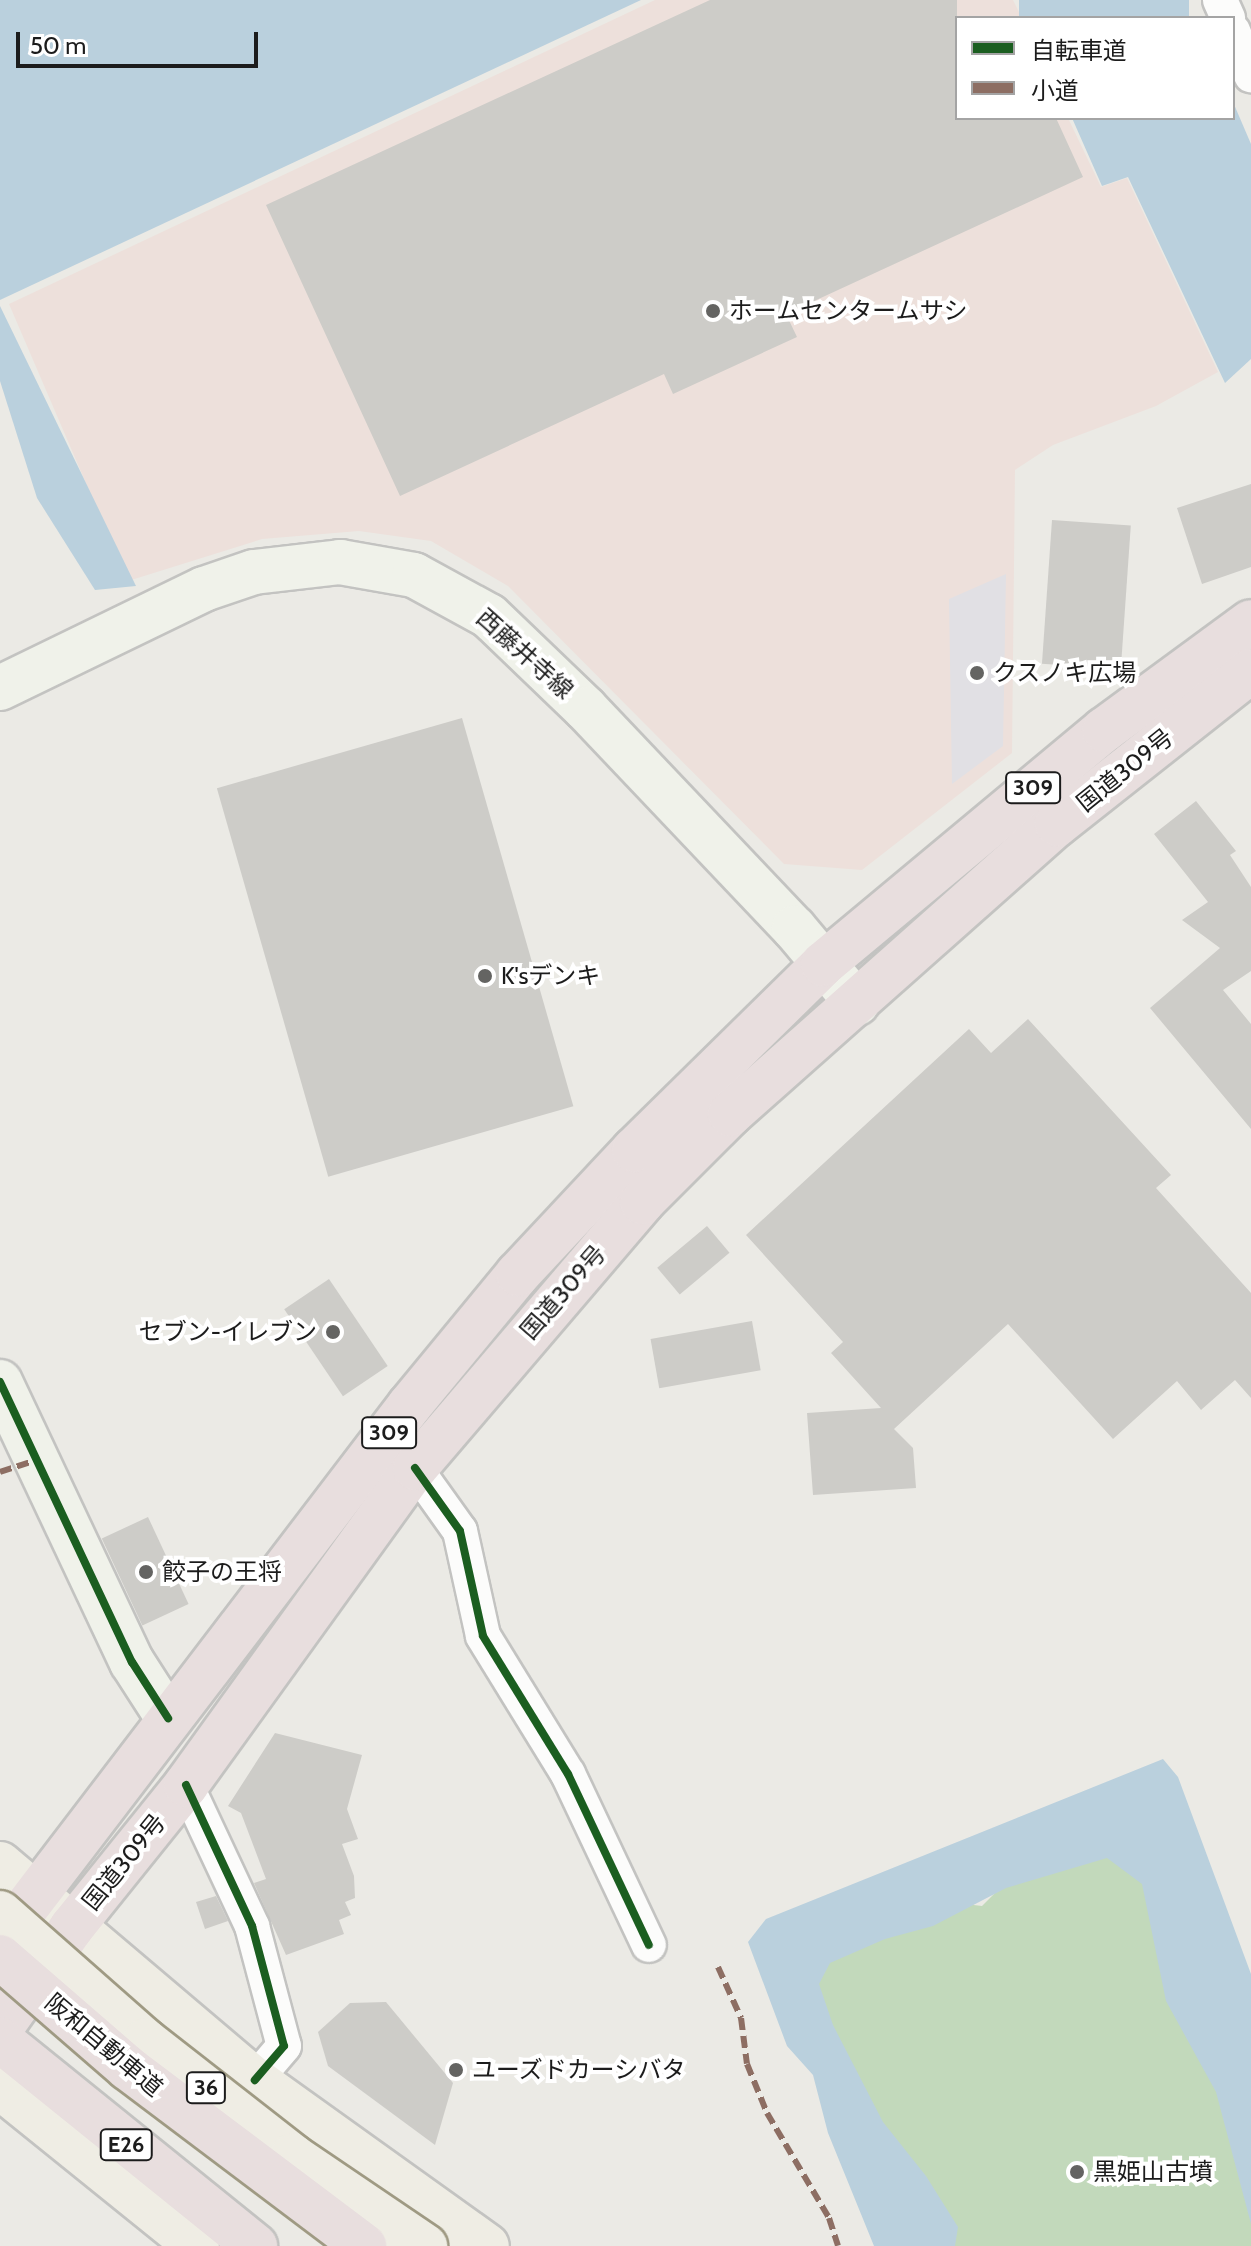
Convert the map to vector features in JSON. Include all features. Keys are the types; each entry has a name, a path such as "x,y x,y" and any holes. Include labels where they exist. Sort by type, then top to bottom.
{"highway":[{"name":"国道309号","path":"0,1942 16,1903 168,1718 518,1274 634,1150 823,964 1104,730 1251,622"},
{"name":"国道309号","path":"0,2029 72,1927 186,1785 415,1468 642,1202 730,1114 1057,824 1251,671"},
{"name":"阪和自動車道","path":"0,1957 128,2068 364,2246"},
{"name":"E26","path":"0,2040 255,2246"}],"main road":[{"name":"西藤井寺線","path":"0,688 204,589 254,572 340,562 414,575 489,616 586,709 857,1003"},
{"path":"0,1382 132,1662 168,1718"},
{"name":"36","path":"0,1864 16,1903 145,2041 292,2156 425,2246"},
{"name":"36","path":"16,1903 72,1927 255,2080 487,2246"},
{"path":"0,2087 197,2246"},
{"path":"0,2123 163,2246"}],"street":[{"path":"1235,36 1251,75"},
{"path":"415,1468 460,1531 483,1636 568,1774 649,1945"},
{"path":"186,1785 252,1926 284,2046 255,2080"}],"shaded area":[{"path":"655,0 1013,0 1021,16 955,16 955,120 1069,120 1101,187 1127,178 1218,372 1156,406 1053,445 1015,470 1012,753 862,870 784,864 508,586 431,541 359,531 262,539 128,581 9,304"},
{"name":"クスノキ広場","path":"1006,574 1003,746 952,784 949,599"}],"green space":[{"path":"1130,1841 1251,2111 1251,2246 933,2246 896,2150 808,1994 835,1939 941,1901 982,1906 1024,1864"}],"water":[{"path":"0,0 641,0 0,300"},
{"path":"1019,0 1189,0 1189,16 1019,16"},
{"path":"1235,107 1251,144 1251,359 1225,383 1128,177 1102,186 1073,120 1235,120"},
{"path":"0,306 136,586 95,590 37,498 0,381"},
{"path":"1163,1759 1178,1777 1251,1974 1251,2224 1216,2092 1166,2001 1142,1884 1107,1858 1006,1888 933,1926 885,1939 830,1963 819,1984 833,2025 883,2122 926,2176 958,2227 955,2246 874,2246 828,2133 813,2075 787,2046 748,1942 766,1919"}],"building":[{"path":"710,0 957,0 955,120 1057,120 1083,177 786,314 797,337 673,394 664,374 400,496 266,205"},
{"path":"1251,484 1251,567 1202,584 1177,508"},
{"path":"1052,520 1131,526 1121,669 1042,664"},
{"path":"462,718 573,1106 328,1177 217,788"},
{"path":"1196,801 1236,851 1230,855 1251,887 1251,971 1223,990 1251,1024 1251,1129 1150,1008 1220,948 1182,920 1208,902 1154,834"},
{"path":"1028,1019 1171,1175 1156,1188 1251,1293 1251,1398 1235,1380 1201,1410 1177,1381 1113,1439 1008,1324 894,1429 913,1448 916,1488 813,1495 807,1413 881,1408 831,1353 843,1342 746,1235 969,1029 991,1053"},
{"path":"707,1226 729,1253 680,1295 657,1268"},
{"path":"329,1279 388,1366 343,1396 284,1309"},
{"path":"752,1321 761,1370 659,1388 651,1339"},
{"path":"148,1517 189,1604 142,1626 102,1539"},
{"path":"275,1733 362,1755 347,1809 358,1839 342,1844 354,1876 355,1898 345,1902 351,1915 339,1920 344,1934 286,1955 254,1883 266,1879 241,1813 228,1806"},
{"path":"216,1896 228,1921 205,1929 196,1902"},
{"path":"386,2002 453,2083 435,2145 328,2066 318,2032 350,2003"}],"marked path":[{"path":"0,1472 37,1460"},
{"path":"718,1967 741,2018 747,2064 767,2113 829,2218 838,2246"}],"cycle path":[{"path":"0,1382 132,1662 168,1718"},
{"path":"415,1468 460,1531 483,1636 568,1774 649,1945"},
{"path":"186,1785 252,1926 284,2046 255,2080"}],"place":[{"name":"ホームセンタームサシ","path":"713,311"},
{"name":"クスノキ広場","path":"977,673"},
{"name":"K'sデンキ","path":"485,976"},
{"name":"セブン-イレブン","path":"333,1332"},
{"name":"餃子の王将","path":"146,1572"},
{"name":"ユーズドカーシバタ","path":"456,2070"},
{"name":"黒姫山古墳","path":"1077,2172"}]}
